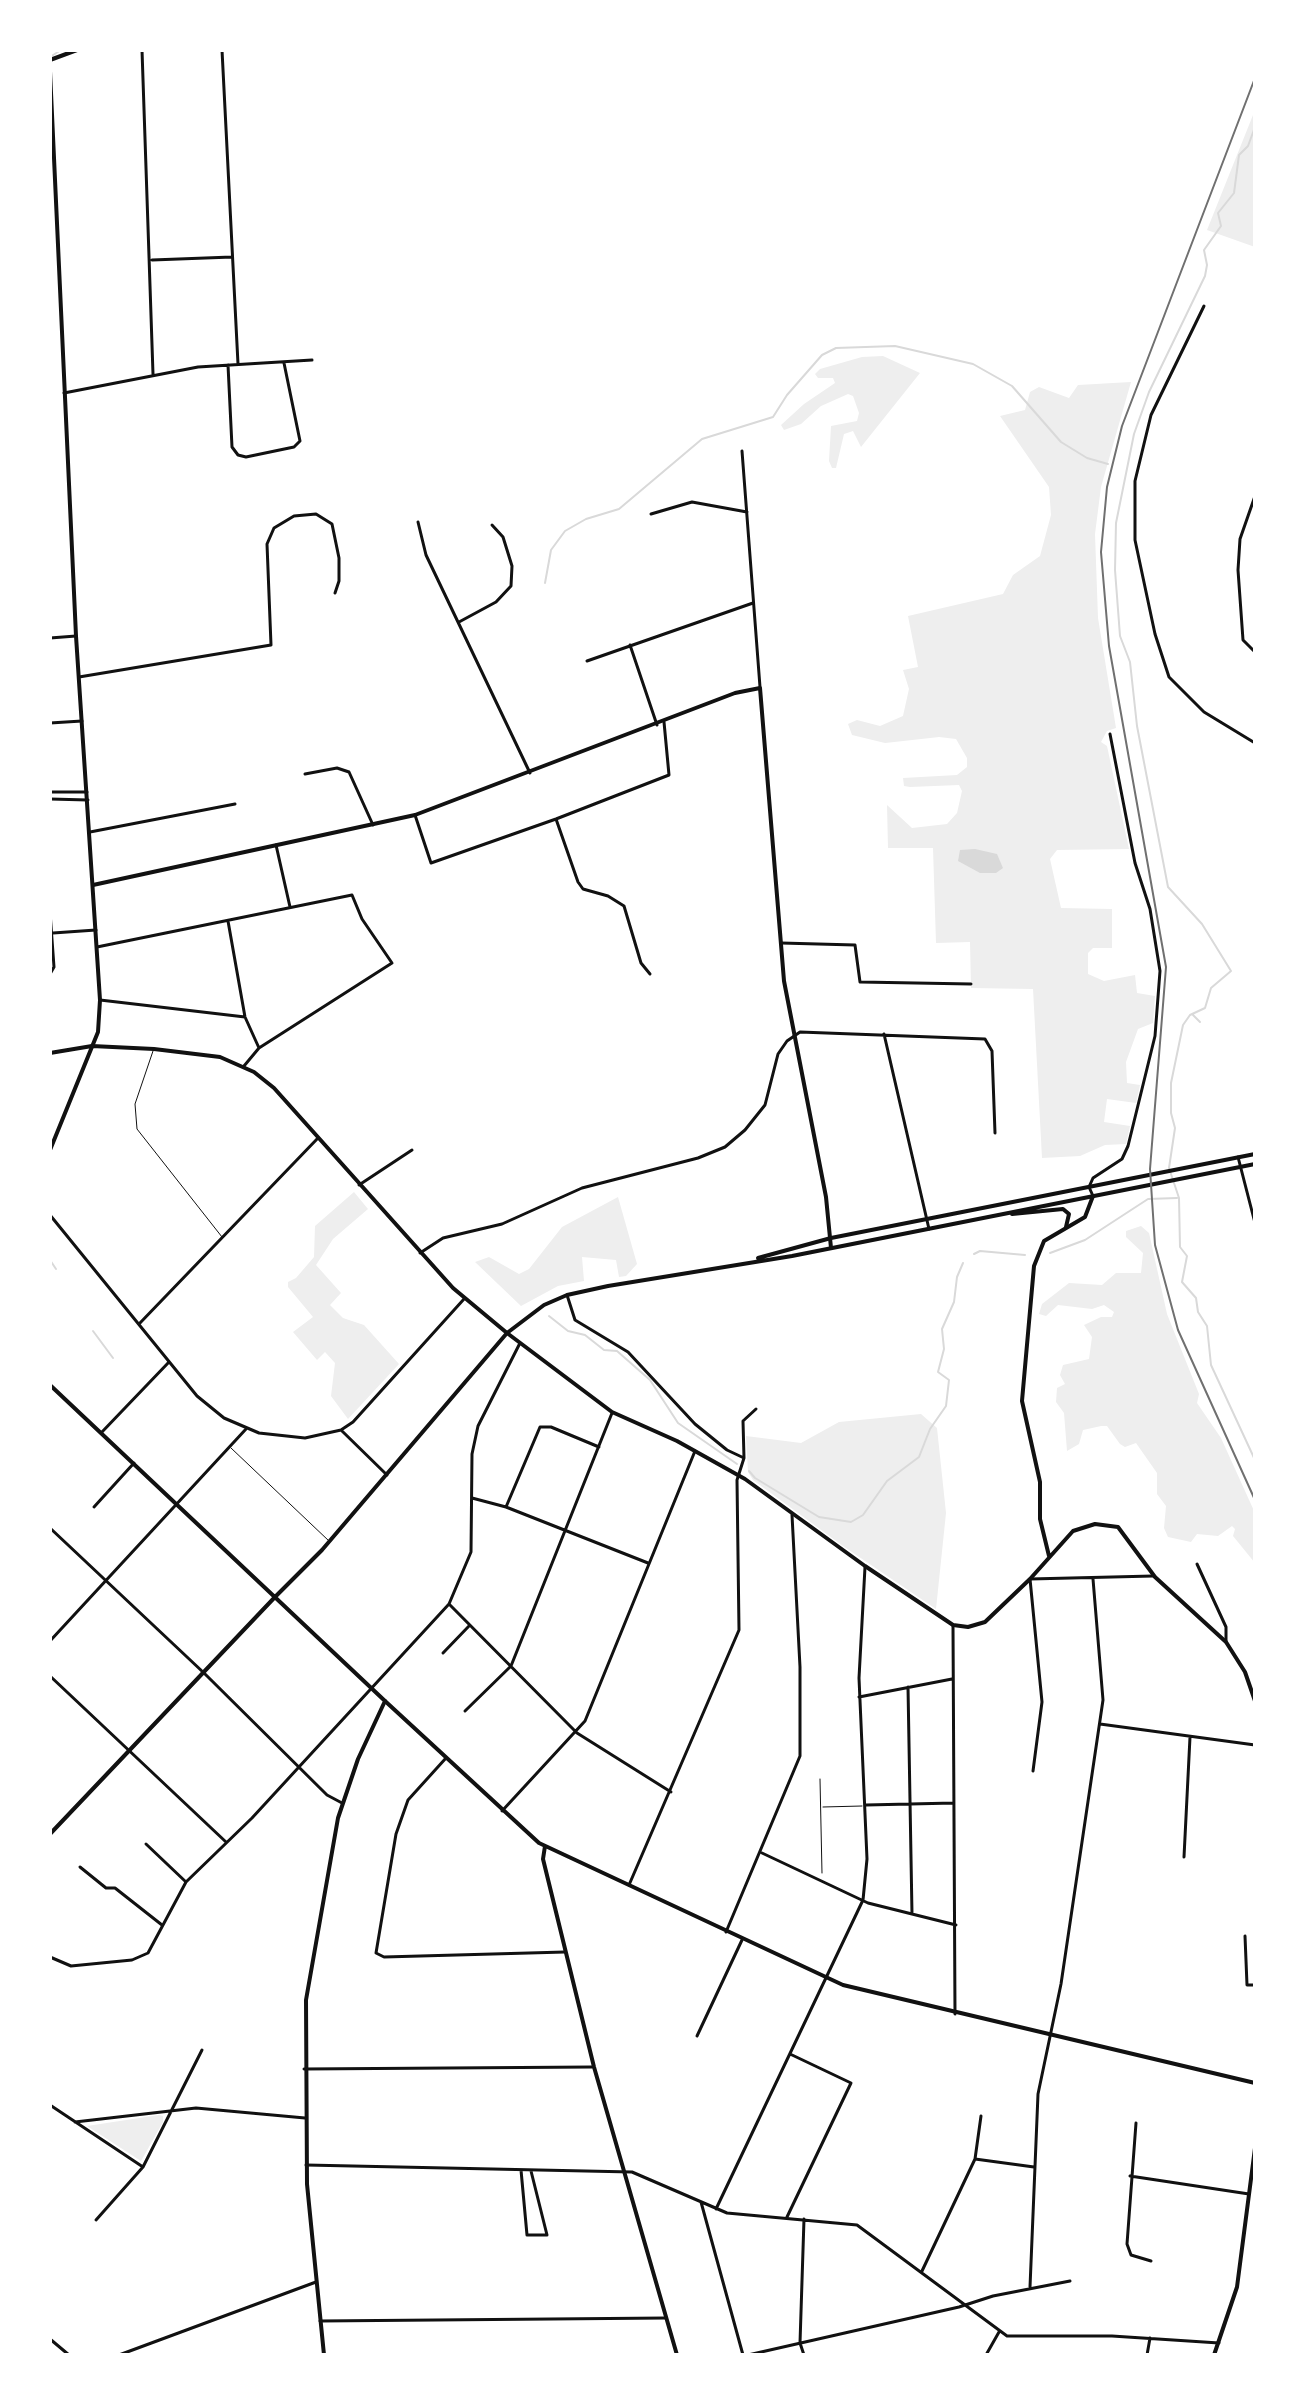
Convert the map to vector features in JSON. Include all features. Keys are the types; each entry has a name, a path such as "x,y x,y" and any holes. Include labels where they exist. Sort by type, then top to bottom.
{"main road":[{"path":"50,60 77,50"},
{"path":"50,71 76,636 100,1000 98,1032 50,1150"},
{"path":"93,885 415,815 735,693 760,688 784,981 831,1248"},
{"path":"50,1053 92,1046 154,1049 211,1056 244,1066 274,1088 464,1299 507,1333 612,1412 740,1476 953,1625 968,1627 985,1622 1030,1579 1073,1531 1108,1524 1127,1535 1155,1577 1226,1642 1245,1672 1255,1701"},
{"path":"753,1260 831,1238 1255,1154"},
{"path":"50,1834 329,1541 507,1333 529,1313 567,1295 831,1248 1255,1164"},
{"path":"1049,1556 1040,1519 1040,1482 1025,1425 1022,1372 1035,1259 1044,1241 1085,1217 1093,1196"},
{"path":"1005,1214 1063,1209 1069,1214 1066,1227"},
{"path":"50,1385 502,1811 545,1846 742,1940 861,1990 1255,2083"},
{"path":"324,2355 306,2165 304,2069 307,1990 342,1803 385,1701"},
{"path":"545,1846 543,1859 594,2067 677,2355"},
{"path":"1214,2355 1237,2287 1255,2148"}],"street":[{"path":"142,50 153,374"},
{"path":"222,50 238,364"},
{"path":"150,260 232,257"},
{"path":"1204,306 1151,415 1135,481 1135,540 1155,634 1169,677 1204,712 1255,743"},
{"path":"64,393 153,374 238,364 312,360"},
{"path":"228,365 232,447 238,455 246,457 294,447 300,441 284,363"},
{"path":"742,451 760,688"},
{"path":"1255,496 1240,539 1238,570 1243,640 1255,652"},
{"path":"651,514 692,502 747,512"},
{"path":"79,677 271,645 265,553 269,536 283,520 316,514 332,524 339,558 339,581 335,593"},
{"path":"418,522 419,538 530,773"},
{"path":"459,622 496,602 511,586 512,566 503,537 492,525"},
{"path":"587,661 753,603"},
{"path":"50,638 76,636"},
{"path":"630,645 657,725"},
{"path":"50,723 82,721"},
{"path":"415,815 431,863 556,819 669,775 664,722"},
{"path":"1093,1196 1089,1187 1093,1178 1122,1159 1128,1146 1159,1010 1157,944 1135,863 1110,734"},
{"path":"305,774 337,768 349,772 373,825"},
{"path":"50,792 87,792"},
{"path":"50,799 88,800"},
{"path":"90,832 235,804"},
{"path":"556,819 578,882 590,893 608,896 624,906 641,963 650,974"},
{"path":"276,845 290,907"},
{"path":"97,947 352,895 362,919 392,963 259,1048 244,1066"},
{"path":"50,912 54,967 50,974"},
{"path":"228,921 245,1017 259,1048"},
{"path":"53,933 96,930"},
{"path":"781,943 855,945 860,982 971,984"},
{"path":"100,1000 245,1017"},
{"path":"420,1253 443,1238 502,1224 582,1188 698,1158 725,1147 745,1130 765,1105 778,1054 795,1036 814,1032 985,1039 992,1051 995,1133"},
{"path":"884,1034 929,1229"},
{"path":"139,1324 318,1138"},
{"path":"359,1185 412,1150"},
{"path":"1238,1157 1255,1223"},
{"path":"50,1215 169,1362 214,1411 246,1429 295,1438 341,1430 353,1422 464,1299"},
{"path":"567,1295 575,1320 628,1352 695,1424 727,1450 744,1458"},
{"path":"50,1957 71,1966 140,1958 148,1953 186,1882 373,1690 449,1604 471,1552 472,1454 478,1426 520,1343"},
{"path":"101,1433 169,1362"},
{"path":"629,1885 672,1792 739,1630 736,1526 744,1458 743,1421 756,1409"},
{"path":"465,1711 511,1666 612,1412"},
{"path":"506,1507 540,1427 551,1427 599,1447"},
{"path":"50,1641 246,1429"},
{"path":"341,1430 387,1475"},
{"path":"502,1811 577,1733 695,1451"},
{"path":"94,1507 134,1463"},
{"path":"472,1498 506,1507 649,1564"},
{"path":"726,1932 762,1853 801,1747 792,1514"},
{"path":"50,1528 204,1673 327,1795 342,1803"},
{"path":"1197,1564 1226,1627 1226,1642"},
{"path":"716,2209 863,1900 865,1805 859,1697 865,1566"},
{"path":"1033,1771 1042,1702 1030,1579 1155,1577"},
{"path":"1030,2287 1038,2094 1051,2036 1100,1724 1102,1677 1093,1579"},
{"path":"449,1604 577,1733 672,1792"},
{"path":"953,1625 955,2014"},
{"path":"443,1653 469,1626"},
{"path":"50,1676 226,1842"},
{"path":"859,1697 952,1679"},
{"path":"908,1687 912,1914"},
{"path":"1100,1724 1255,1745"},
{"path":"1184,1857 1190,1737"},
{"path":"446,1758 408,1800 396,1834 376,1953 384,1957 565,1952"},
{"path":"865,1805 954,1803"},
{"path":"146,1844 186,1882"},
{"path":"762,1853 863,1900 956,1925"},
{"path":"80,1867 106,1888 115,1888 162,1925"},
{"path":"1245,1936 1247,1985 1255,1985"},
{"path":"697,2036 742,1940"},
{"path":"96,2220 143,2167 202,2050"},
{"path":"787,2217 851,2083 790,2054"},
{"path":"304,2069 594,2067"},
{"path":"50,2105 143,2167"},
{"path":"75,2122 212,2108 305,2118"},
{"path":"922,2271 975,2159 981,2116"},
{"path":"1136,2123 1127,2244 1131,2255 1151,2261"},
{"path":"975,2159 1034,2167"},
{"path":"306,2165 632,2172 716,2209 857,2225 965,2303 999,2332 1017,2338 1150,2338 1219,2343"},
{"path":"521,2170 527,2235 547,2235 531,2170"},
{"path":"1130,2176 1249,2194"},
{"path":"701,2202 746,2355 1030,2287 1070,2281"},
{"path":"804,2219 800,2343 804,2355"},
{"path":"119,2355 316,2282"},
{"path":"320,2321 666,2318"},
{"path":"986,2355 999,2332"},
{"path":"1147,2355 1150,2338"},
{"path":"50,2339 69,2355"}],"lane":[{"path":"154,1049 135,1104 137,1129 222,1238"},
{"path":"229,1446 329,1541"},
{"path":"820,1779 822,1873"},
{"path":"820,1807 865,1805"}],"shaded area":[{"path":"1255,110 1255,247 1207,230"},
{"path":"883,356 920,373 861,447 853,431 844,434 836,468 832,468 829,461 831,426 857,421 859,413 853,396 848,394 821,406 801,424 784,430 781,425 804,404 835,383 833,378 818,378 815,374 820,369 862,357"},
{"path":"1131,382 1101,487 1095,534 1098,618 1116,728 1107,731 1101,742 1107,746 1129,849 1057,850 1050,859 1061,908 1112,909 1112,948 1093,948 1088,953 1088,974 1104,981 1135,975 1137,993 1155,996 1153,1023 1138,1029 1126,1062 1127,1083 1140,1085 1136,1103 1107,1099 1104,1122 1130,1126 1126,1144 1105,1145 1080,1156 1042,1158 1033,989 971,988 970,942 936,943 933,848 888,848 887,805 912,828 947,824 957,813 962,791 959,785 904,786 903,778 957,775 967,767 967,758 956,739 939,737 885,743 852,735 848,724 857,720 880,726 903,716 909,689 903,670 918,667 908,616 1003,594 1013,575 1040,556 1051,515 1049,487 1000,416 1025,410 1030,392 1039,387 1069,398 1078,385"},
{"path":"975,849 997,854 1003,868 996,873 980,873 958,861 960,850"},
{"path":"354,1192 368,1209 333,1239 316,1265 341,1293 330,1305 343,1318 364,1325 399,1364 348,1419 331,1396 335,1363 325,1352 317,1360 293,1332 313,1317 288,1287 288,1282 296,1278 314,1257 315,1226"},
{"path":"618,1197 637,1264 626,1276 619,1277 616,1260 582,1257 584,1281 558,1286 521,1306 475,1262 489,1257 519,1274 529,1269 562,1227"},
{"path":"1141,1226 1149,1233 1167,1314 1199,1394 1197,1403 1221,1438 1255,1513 1255,1563 1233,1536 1235,1529 1232,1526 1218,1536 1197,1534 1191,1542 1168,1537 1164,1528 1166,1506 1157,1494 1157,1473 1136,1443 1125,1447 1107,1426 1101,1426 1083,1430 1079,1444 1067,1451 1064,1413 1056,1402 1057,1388 1065,1384 1060,1375 1063,1365 1089,1359 1092,1337 1084,1325 1101,1317 1112,1317 1114,1312 1104,1305 1092,1309 1058,1305 1046,1316 1039,1314 1042,1304 1069,1283 1102,1285 1116,1273 1141,1273 1143,1253 1126,1237 1126,1231"},
{"path":"921,1414 937,1428 946,1513 936,1609 843,1546 753,1480 748,1472 746,1436 801,1443 839,1422"},
{"path":"163,2116 163,2122 141,2161 87,2126"}],"waterway":[{"path":"50,57 61,50"},
{"path":"1255,127 1248,146 1239,155 1234,193 1218,213 1221,226 1204,250 1207,265 1205,276 1149,392 1134,434 1116,523 1115,570 1120,636 1130,662 1137,726 1168,887 1202,924 1231,971 1211,988 1205,1008 1190,1015 1183,1025 1171,1083 1171,1113 1175,1128 1169,1168 1179,1198 1180,1247 1187,1256 1182,1282 1196,1298 1198,1312 1207,1326 1211,1365 1255,1460"},
{"path":"545,583 551,550 565,531 586,519 619,509 702,439 773,417 787,395 822,355 836,348 895,346 973,364 1012,386 1061,442 1087,458 1108,464"},
{"path":"1193,1015 1200,1022"},
{"path":"1050,1253 1085,1240 1148,1199 1177,1198"},
{"path":"974,1254 980,1251 1025,1255"},
{"path":"50,1260 56,1269"},
{"path":"749,1471 755,1478 819,1517 851,1522 863,1515 887,1481 919,1457 930,1429 946,1406 949,1380 938,1372 944,1349 942,1329 954,1302 957,1277 963,1263"},
{"path":"549,1316 568,1331 585,1335 604,1350 617,1351 650,1380 678,1423 737,1464"},
{"path":"93,1331 113,1358"}],"railway":[{"path":"1255,78 1122,426 1107,487 1101,552 1109,646 1166,967 1150,1169 1155,1245 1178,1330 1255,1500"}]}
